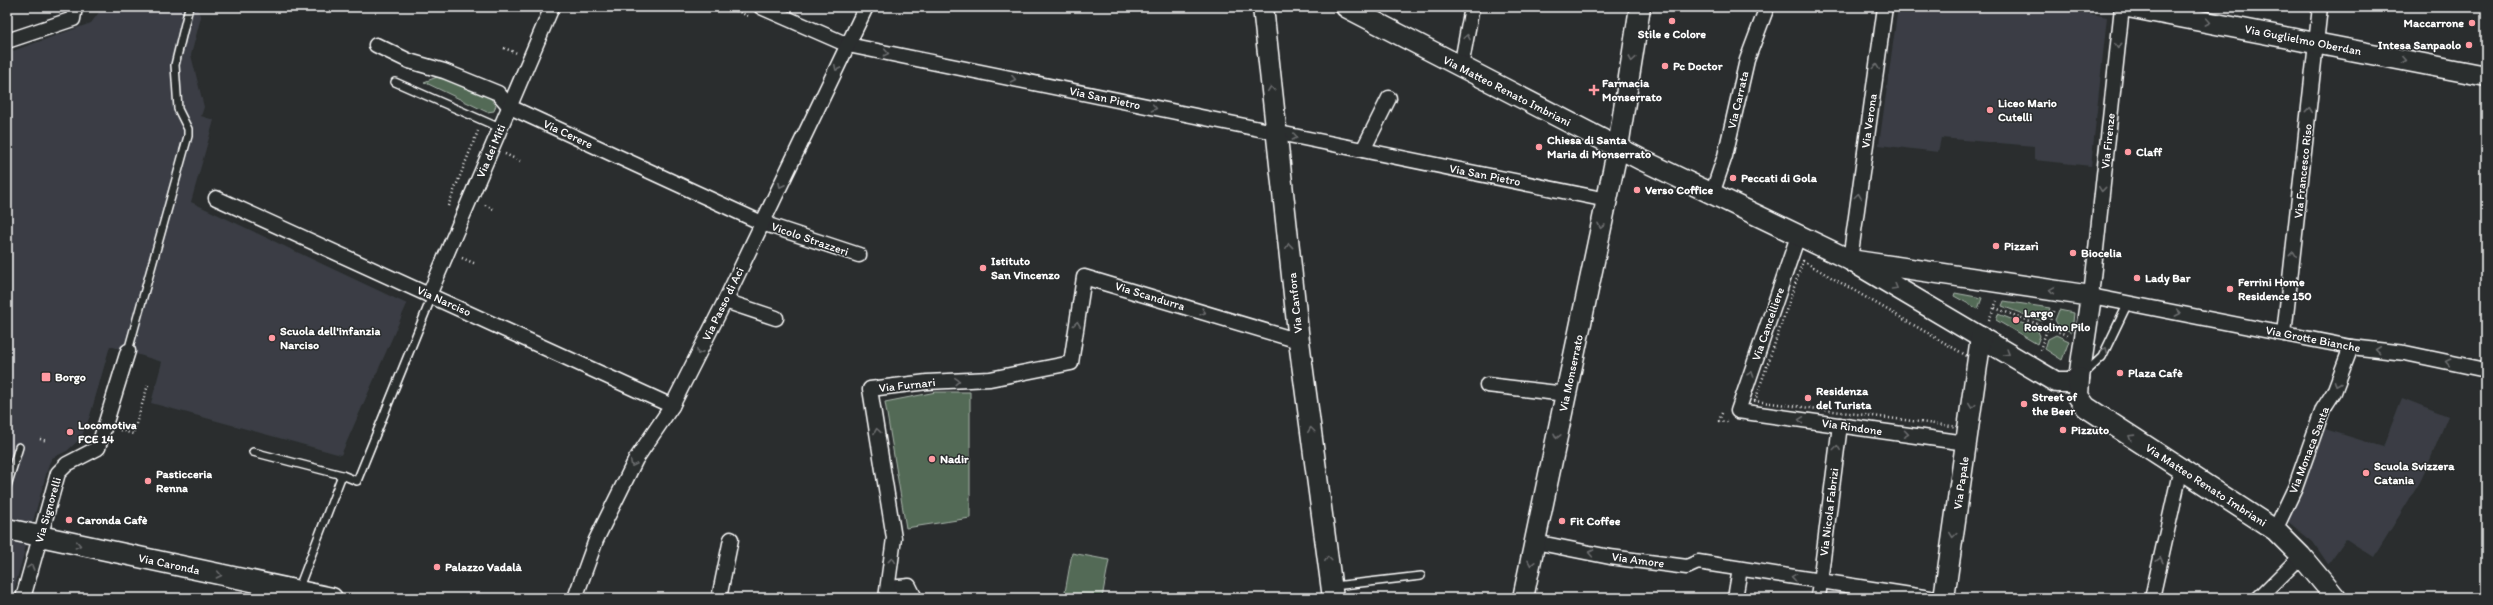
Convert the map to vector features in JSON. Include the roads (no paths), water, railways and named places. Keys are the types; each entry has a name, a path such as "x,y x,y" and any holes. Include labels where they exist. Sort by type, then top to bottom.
{"main road":[{"name":"Via Canfora","path":"1263,7 1299,341 1332,592"},
{"name":"Via Matteo Renato Imbriani","path":"1346,7 1618,147 1850,260"},
{"name":"Via Monserrato","path":"1523,598 1618,147 1640,7"},
{"name":"Via Guglielmo Oberdan","path":"2128,7 2317,42 2482,75"},
{"path":"1850,260 1940,272 2091,296"},
{"path":"1850,260 1925,304 1989,328 2056,382 2069,382 2079,378"},
{"path":"1925,304 1924,295 1926,285 1932,277 1940,272"},
{"name":"Via Matteo Renato Imbriani","path":"2091,296 2079,378 2078,396 2086,407 2274,530 2301,556 2336,598"},
{"name":"Via Papale","path":"1944,598 1977,368 1989,328"},
{"name":"Via Caronda","path":"7,529 296,595 332,598"}],"street":[{"path":"7,41 74,19 75,7"},
{"name":"Via dei Miti","path":"431,295 552,7"},
{"name":"Via San Pietro","path":"761,7 848,45 1607,200"},
{"name":"Via Passo di Aci","path":"575,598 596,540 636,459 672,406 725,302 866,7"},
{"path":"1461,67 1472,7"},
{"name":"Via Carrata","path":"1712,194 1725,156 1747,60 1767,7"},
{"name":"Via Verona","path":"1850,260 1885,7"},
{"name":"Via Firenze","path":"2091,296 2122,7"},
{"name":"Via Francesco Riso","path":"2284,334 2320,7"},
{"name":"Via Cerere","path":"376,45 409,61 444,71 498,93 510,107 762,223"},
{"path":"1363,150 1389,98"},
{"name":"Via Narciso","path":"216,198 672,406"},
{"name":"Vicolo Strazzeri","path":"762,223 859,255"},
{"name":"Via Cancelliere","path":"1736,417 1798,236"},
{"name":"Via Scandurra","path":"1071,363 1084,277 1299,341"},
{"name":"Via Grotte Bianche","path":"2091,296 2351,347 2406,353 2486,370"},
{"path":"725,302 776,318"},
{"name":"Via Monaca Santa","path":"2274,530 2295,488 2323,409 2334,392 2351,347"},
{"name":"Via Signorelli","path":"23,598 58,474 67,464 98,448 128,351"},
{"name":"Via Furnari","path":"915,598 910,586 888,593 894,538 870,389 927,382 990,379 1071,363"},
{"path":"1487,385 1566,394"},
{"name":"Via Rindone","path":"1736,417 1840,425 1966,443"},
{"name":"Via Nicola Fabrizi","path":"1818,598 1840,425"},
{"path":"2152,598 2181,468"},
{"path":"719,598 731,539"},
{"name":"Via Amore","path":"1535,542 1610,557 1687,567 1698,562 1930,598"},
{"path":"2259,598 2301,556"},
{"path":"1735,598 1740,569"}],"lane":[{"path":"128,351 188,136 188,129 178,109 175,64 189,7"},
{"path":"395,82 500,128"},
{"path":"253,452 342,475 357,481 431,295"},
{"path":"2079,378 2102,357 2134,304"},
{"path":"7,486 19,447"},
{"path":"296,595 342,475"},
{"path":"1332,592 1421,576"}],"place":[{"name":"Stile e Colore","path":"1672,21"},
{"name":"Maccarrone","path":"2472,23"},
{"name":"Intesa Sanpaolo","path":"2469,45"},
{"name":"Pc Doctor","path":"1665,66"},
{"name":"Farmacia Monserrato","path":"1594,90"},
{"name":"Liceo Mario Cutelli","path":"1990,110"},
{"name":"Chiesa di Santa Maria di Monserrato","path":"1539,147"},
{"name":"Claff","path":"2128,152"},
{"name":"Peccati di Gola","path":"1733,178"},
{"name":"Verso Coffice","path":"1637,190"},
{"name":"Pizzarì","path":"1996,246"},
{"name":"Biocelia","path":"2073,253"},
{"name":"Istituto San Vincenzo","path":"983,268"},
{"name":"Lady Bar","path":"2137,278"},
{"name":"Ferrini Home Residence 150","path":"2230,289"},
{"name":"Largo Rosolino Pilo","path":"2016,320"},
{"name":"Scuola dell'infanzia Narciso","path":"272,338"},
{"name":"Plaza Cafè","path":"2120,373"},
{"name":"Borgo","path":"46,377"},
{"name":"Residenza del Turista","path":"1808,398"},
{"name":"Street of the Beer","path":"2024,404"},
{"name":"Pizzuto","path":"2063,430"},
{"name":"Locomotiva FCE 14","path":"70,432"},
{"name":"Nadir","path":"932,459"},
{"name":"Scuola Svizzera Catania","path":"2366,473"},
{"name":"Pasticceria Renna","path":"148,481"},
{"name":"Caronda Cafè","path":"69,520"},
{"name":"Fit Coffee","path":"1562,521"},
{"name":"Palazzo Vadalà","path":"437,567"}]}
